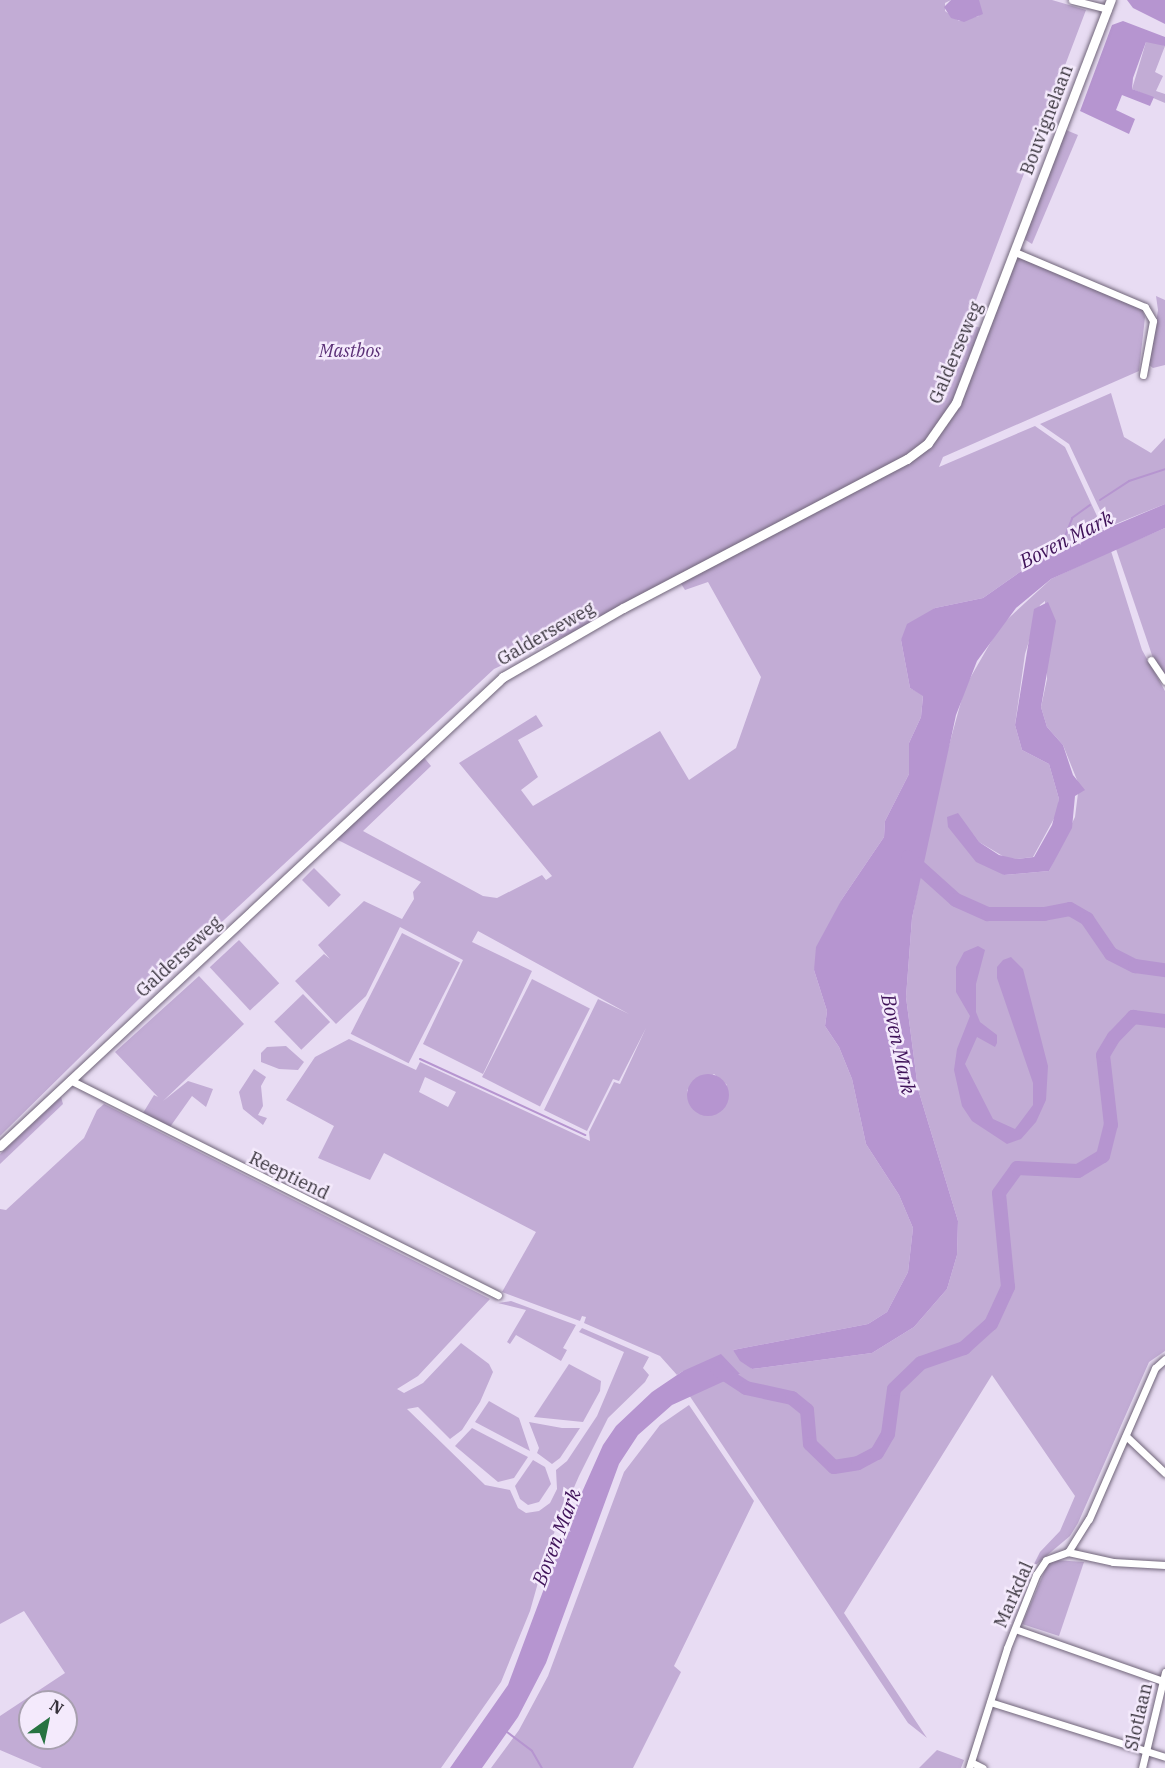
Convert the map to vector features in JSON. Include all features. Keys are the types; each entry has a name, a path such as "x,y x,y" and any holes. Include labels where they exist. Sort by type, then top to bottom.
{"street":[{"path":"1072,0 1110,5"},
{"name":"Bouvignelaan","path":"1015,252 1110,5"},
{"path":"1015,252 1145,307 1153,321 1143,375"},
{"name":"Galderseweg","path":"0,1146 503,677 623,608 907,459 928,443 956,403 1015,252"},
{"path":"1151,660 1165,681"},
{"name":"Reeptiend","path":"70,1080 498,1294"},
{"name":"Markdal","path":"970,1765 1015,1629 1046,1560 1068,1552 1089,1520 1155,1368 1165,1359"},
{"path":"1126,1436 1165,1473"},
{"path":"1068,1552 1113,1562 1165,1565"},
{"path":"1015,1629 1162,1680"},
{"name":"Slotlaan","path":"1142,1768 1165,1672"},
{"path":"990,1702 1146,1754 1165,1757"},
{"path":"1155,1720 1165,1722"},
{"path":"970,1765 983,1768"}],"green space":[{"name":"Mastbos","path":"0,0 951,0 945,3 945,11 959,21 979,16 979,0 1052,0 1086,10 967,324 989,330 1018,256 1142,309 1145,317 1139,371 943,457 939,467 1035,426 1065,447 1103,529 1030,565 983,598 935,608 901,640 910,688 923,695 921,717 909,743 909,774 885,821 884,837 842,899 814,970 827,1011 825,1026 839,1047 852,1079 866,1144 899,1195 913,1228 908,1272 887,1312 868,1324 733,1350 752,1369 872,1353 914,1327 947,1289 957,1255 958,1221 918,1089 906,997 912,918 939,782 965,687 1000,626 1051,579 1111,551 1142,650 1165,691 1165,1351 1149,1362 1078,1523 1070,1536 1032,1568 1040,1552 1060,1531 1075,1496 992,1375 844,1613 927,1738 908,1723 689,1395 740,1374 683,1371 677,1375 660,1356 584,1323 586,1317 582,1316 580,1321 502,1292 536,1232 384,1153 370,1180 318,1158 334,1126 286,1100 315,1057 349,1039 416,1070 420,1062 590,1141 589,1132 614,1082 620,1084 646,1028 619,1081 613,1079 587,1131 544,1110 598,999 629,1014 478,931 472,942 532,971 483,1074 423,1044 463,960 400,927 366,996 336,1024 295,981 324,954 330,959 318,945 364,901 402,919 414,899 413,892 421,882 334,838 422,755 431,766 363,831 483,896 497,898 542,875 546,880 552,876 459,763 536,715 543,726 518,740 538,777 521,790 533,806 660,731 689,780 736,748 761,677 708,582 685,590 680,582 494,669 141,997 0,1136","holes":["1045,601 1047,679 1041,707 1047,727 1063,745 1079,785 1075,817 1049,871 1004,875 979,842 1006,858 1033,857 1057,813 1059,799 1049,764 1022,750 1015,725 1025,654 1040,605","714,1074 727,1085 691,1107 687,1090","425,1077 456,1092 448,1107 419,1092"]},
{"path":"1152,40 1165,46 1155,72 1163,76 1156,91 1165,94 1165,103 1132,89 1146,42"},
{"path":"1066,130 1078,135 1032,244 1024,239"},
{"path":"1156,296 1165,300 1165,365 1153,368 1149,365 1158,310"},
{"path":"1111,393 1124,437 1151,453 1165,438 1165,504 1108,527 1069,444 1040,424"},
{"path":"1165,528 1165,677 1153,658 1116,549"},
{"path":"314,868 341,895 329,907 302,880"},
{"path":"402,933 460,963 409,1063 351,1034"},
{"path":"239,940 279,983 250,1010 210,967"},
{"path":"199,976 244,1024 163,1101 188,1081 213,1089 206,1107 192,1096 170,1127 143,1113 154,1095 158,1097 115,1052"},
{"path":"532,979 590,1009 540,1107 482,1077"},
{"path":"303,994 330,1022 301,1050 274,1022"},
{"path":"286,1046 304,1062 298,1070 279,1069 261,1062 261,1053 267,1047"},
{"path":"254,1069 266,1077 261,1086 263,1106 258,1115 267,1118 263,1125 243,1109 239,1092"},
{"path":"61,1097 63,1104 0,1164 0,1154"},
{"path":"104,1104 490,1299 418,1376 397,1389 404,1393 423,1383 461,1343 489,1364 493,1372 480,1402 462,1430 450,1439 418,1407 407,1409 485,1485 510,1490 518,1508 526,1513 539,1511 550,1503 557,1489 556,1470 567,1461 597,1416 624,1352 579,1332 582,1328 649,1357 643,1368 649,1375 645,1382 608,1418 579,1476 548,1547 530,1611 501,1682 441,1768 42,1768 0,1750 0,1716 18,1704 18,1750 78,1750 78,1690 39,1690 65,1673 24,1611 0,1624 0,1209 6,1210 84,1138 97,1110"},
{"path":"511,1301 576,1325 563,1348 567,1350 561,1361 516,1335 510,1344 507,1342 526,1310 498,1303"},
{"path":"569,1364 601,1381 600,1391 583,1422 534,1417"},
{"path":"489,1401 519,1418 530,1451 475,1422"},
{"path":"689,1405 754,1501 674,1666 681,1672 633,1768 491,1768 519,1730 548,1676 624,1472 660,1425"},
{"path":"529,1422 562,1428 580,1428 560,1458 552,1464 537,1453 539,1448"},
{"path":"472,1428 528,1457 514,1478 498,1482 455,1446"},
{"path":"533,1460 545,1467 551,1484 539,1502 528,1505 520,1499 515,1486"},
{"path":"1055,1560 1084,1562 1059,1636 1022,1624 1048,1563"},
{"path":"937,1750 964,1760 961,1768 919,1768"}],"water":[{"path":"951,0 979,0 983,14 964,22 951,18 944,7"},
{"path":"1127,0 1165,0 1165,24 1133,8"},
{"path":"1123,21 1165,37 1165,46 1146,42 1133,78 1132,89 1154,97 1150,106 1122,95 1116,110 1135,119 1129,134 1080,111 1112,25"},
{"name":"Boven Mark","path":"1165,504 1165,528 1051,579 1016,608 977,661 956,715 912,918 906,997 918,1089 958,1221 957,1255 947,1289 914,1327 872,1353 752,1369 740,1361 733,1350 868,1324 887,1312 908,1272 913,1228 899,1195 866,1144 852,1079 839,1047 825,1026 827,1011 814,970 816,947 842,899 884,837 885,821 909,774 909,743 921,717 923,696 910,688 901,640 907,624 935,608 983,598 1030,565 1063,547"},
{"path":"1048,602 1056,621 1041,707 1047,727 1063,745 1073,775 1085,790 1075,796 1072,828 1049,871 1004,875 976,862 948,827 947,817 958,813 979,842 999,855 1017,859 1034,857 1052,825 1059,799 1049,764 1022,750 1015,725 1034,609"},
{"path":"978,946 985,950 976,984 976,1012 980,1022 997,1035 997,1043 995,1047 977,1037 965,1064 993,1119 1015,1129 1033,1105 1033,1083 997,978 997,967 1003,960 1011,957 1023,969 1048,1066 1046,1100 1036,1122 1021,1139 1007,1144 972,1121 962,1106 954,1070 957,1049 970,1016 956,992 956,967 964,952"},
{"path":"708,1074 723,1080 729,1095 723,1110 708,1116 693,1110 687,1095 693,1080"},
{"path":"721,1354 740,1374 672,1405 638,1435 619,1464 546,1663 518,1717 482,1768 450,1768 508,1685 570,1519 603,1445 616,1426 652,1392 683,1371"}],"waterway":[{"name":"Boven Mark","path":"1100,500 1129,481 1165,469"},
{"name":"Boven Mark","path":"1059,551 1072,518 1090,505"},
{"path":"908,857 956,900 988,914 1044,914 1070,909 1087,919 1111,954 1135,966 1165,970"},
{"path":"717,1369 746,1388 792,1398 807,1410 810,1444 834,1467 858,1463 877,1453 888,1434 894,1389 921,1363 964,1348 991,1324 1008,1287 999,1193 1017,1168 1078,1171 1103,1156 1111,1125 1103,1055 1114,1037 1133,1017 1165,1021"},
{"path":"420,1059 585,1135"},
{"path":"507,1732 532,1751 542,1768"}]}
